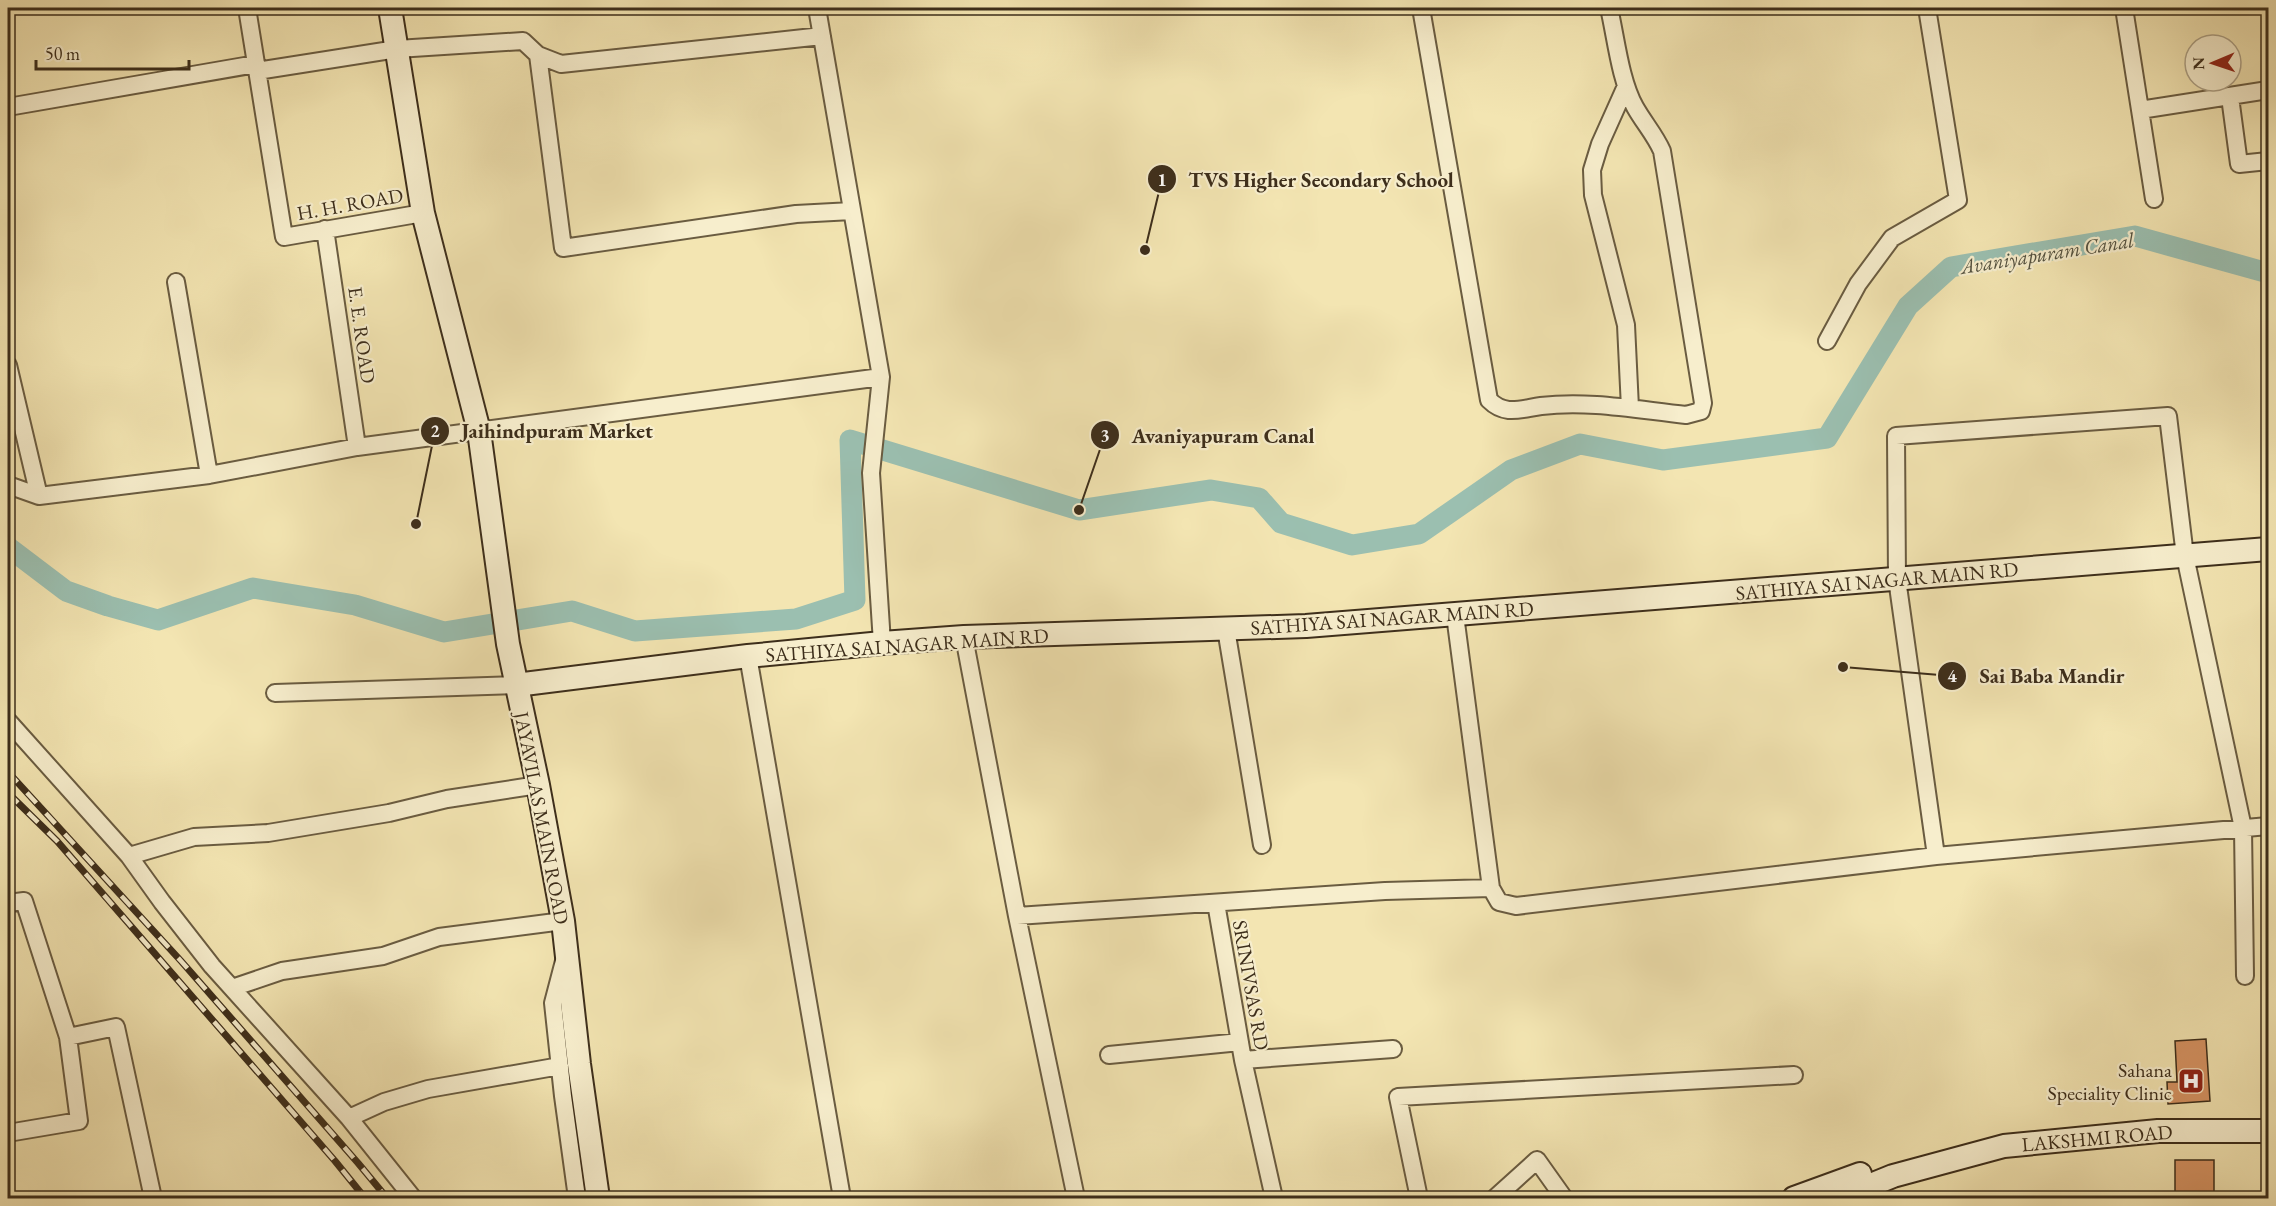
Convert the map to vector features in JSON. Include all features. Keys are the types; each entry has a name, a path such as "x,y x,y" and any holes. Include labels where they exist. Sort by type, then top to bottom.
{"street":[{"path":"247,8 257,68"},
{"name":"JAYAVILAS MAIN ROAD","path":"390,8 423,213 479,431 508,644 538,784 563,921 579,1064 598,1198"},
{"path":"817,8 881,377 871,473 882,643"},
{"path":"1421,8 1489,400 1497,409 1513,411 1544,406 1608,405 1686,415 1701,411 1703,403 1662,151 1654,133 1635,107 1626,86 1610,8"},
{"path":"1827,341 1858,284 1892,238 1958,200 1927,8"},
{"path":"2124,8 2154,199"},
{"path":"8,107 257,68 397,49 523,41 538,56 561,64 822,36"},
{"path":"538,56 563,248 796,214 852,211"},
{"name":"H. H. ROAD","path":"257,68 284,237 423,213"},
{"path":"1626,86 1600,144 1592,170 1593,195 1626,325 1629,408"},
{"path":"2140,110 2268,90"},
{"path":"2230,96 2239,164 2268,161"},
{"name":"E. E. ROAD","path":"325,229 357,447"},
{"path":"176,282 208,476"},
{"path":"8,364 39,496"},
{"path":"8,485 39,496 208,476 357,447 881,377"},
{"path":"1936,856 1897,579 1896,436 2168,416 2185,556 2243,828 2245,976"},
{"name":"SATHIYA SAI NAGAR MAIN RD","path":"516,685 748,656 882,643 964,637 1306,626 2268,549"},
{"path":"1455,615 1491,888 1499,902 1516,906 1936,856 2268,826"},
{"path":"1226,629 1262,845"},
{"path":"964,637 1017,916 1076,1198"},
{"path":"748,656 842,1198"},
{"path":"275,693 516,685"},
{"path":"8,720 129,856 162,902 232,988 349,1118 413,1198"},
{"path":"129,856 194,837 268,833 389,813 447,799 538,784"},
{"path":"1216,903 1385,891 1491,888"},
{"path":"8,903 24,901 68,1037 80,1121 8,1133"},
{"name":"SRINIVSAS RD","path":"1017,916 1216,903 1243,1060 1274,1198"},
{"path":"232,988 282,971 383,956 439,937 563,921"},
{"name":"JAYAVILAS MAIN ROAD","path":"567,952 553,1004 577,1198"},
{"path":"68,1037 116,1027 153,1198"},
{"path":"1109,1055 1240,1042"},
{"path":"1243,1060 1392,1049"},
{"path":"349,1118 384,1102 428,1089 560,1066"},
{"path":"1419,1198 1398,1097 1794,1075"},
{"name":"LAKSHMI ROAD","path":"1839,1198 1893,1176 2004,1146 2158,1131 2268,1131"},
{"path":"1495,1198 1538,1160 1564,1198"},
{"name":"LAKSHMI ROAD","path":"1794,1198 1890,1163 1928,1166"},
{"name":"LAKSHMI ROAD","path":"1878,1198 1928,1166"}],"building":[{"path":"2206,1039 2210,1101 2168,1104 2167,1082 2177,1082 2175,1041"},
{"path":"2175,1160 2214,1160 2214,1198 2175,1198"}],"waterway":[{"name":"Avaniyapuram Canal","path":"8,547 66,591 158,620 253,588 355,605 444,632 572,611 635,631 796,619 855,600 850,440 1079,510 1211,490 1259,498 1281,523 1352,545 1419,534 1511,470 1580,444 1663,460 1827,438 1908,306 1951,267 2135,236 2268,273"}],"railway":[{"path":"8,772 181,961 387,1198"},
{"path":"8,793 57,841 365,1198"}],"place":[{"name":"TVS Higher Secondary School","path":"1145,250"},
{"name":"Avaniyapuram Canal","path":"1079,510"},
{"name":"Jaihindpuram Market","path":"416,524"},
{"name":"Sai Baba Mandir","path":"1843,667"},
{"name":"Sahana Speciality Clinic","path":"2191,1081"}]}
